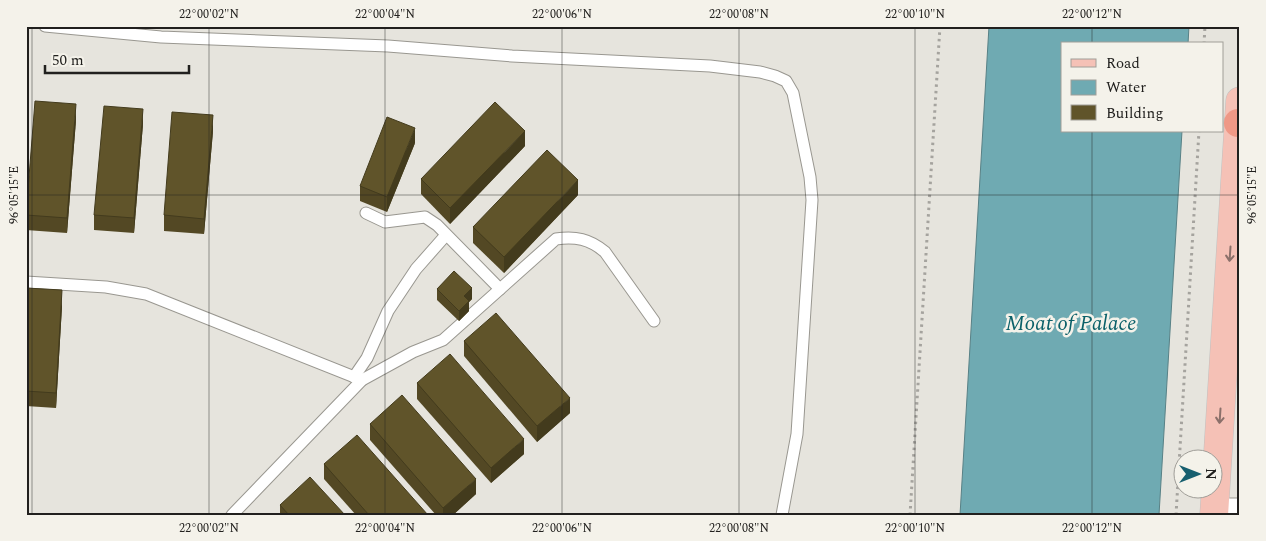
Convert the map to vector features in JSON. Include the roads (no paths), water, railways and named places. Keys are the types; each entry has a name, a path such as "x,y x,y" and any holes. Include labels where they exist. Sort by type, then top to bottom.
{"main road":[{"path":"1223,511 1239,116"}],"lane":[{"path":"46,26 161,37 388,46 512,56 710,66 760,72 786,81 793,93 800,123 810,176 812,200 797,434 782,515"},
{"path":"366,213 385,222 425,217 446,235 500,289"},
{"path":"232,515 358,378 388,311 416,269 446,235"},
{"path":"26,282 106,288 146,294 358,378 442,340 556,239 569,237 595,244 605,252 654,321"}],"water":[{"name":"Moat of Palace","path":"989,26 1189,26 1188,42 1061,42 1061,132 1182,132 1159,515 960,515"}]}
